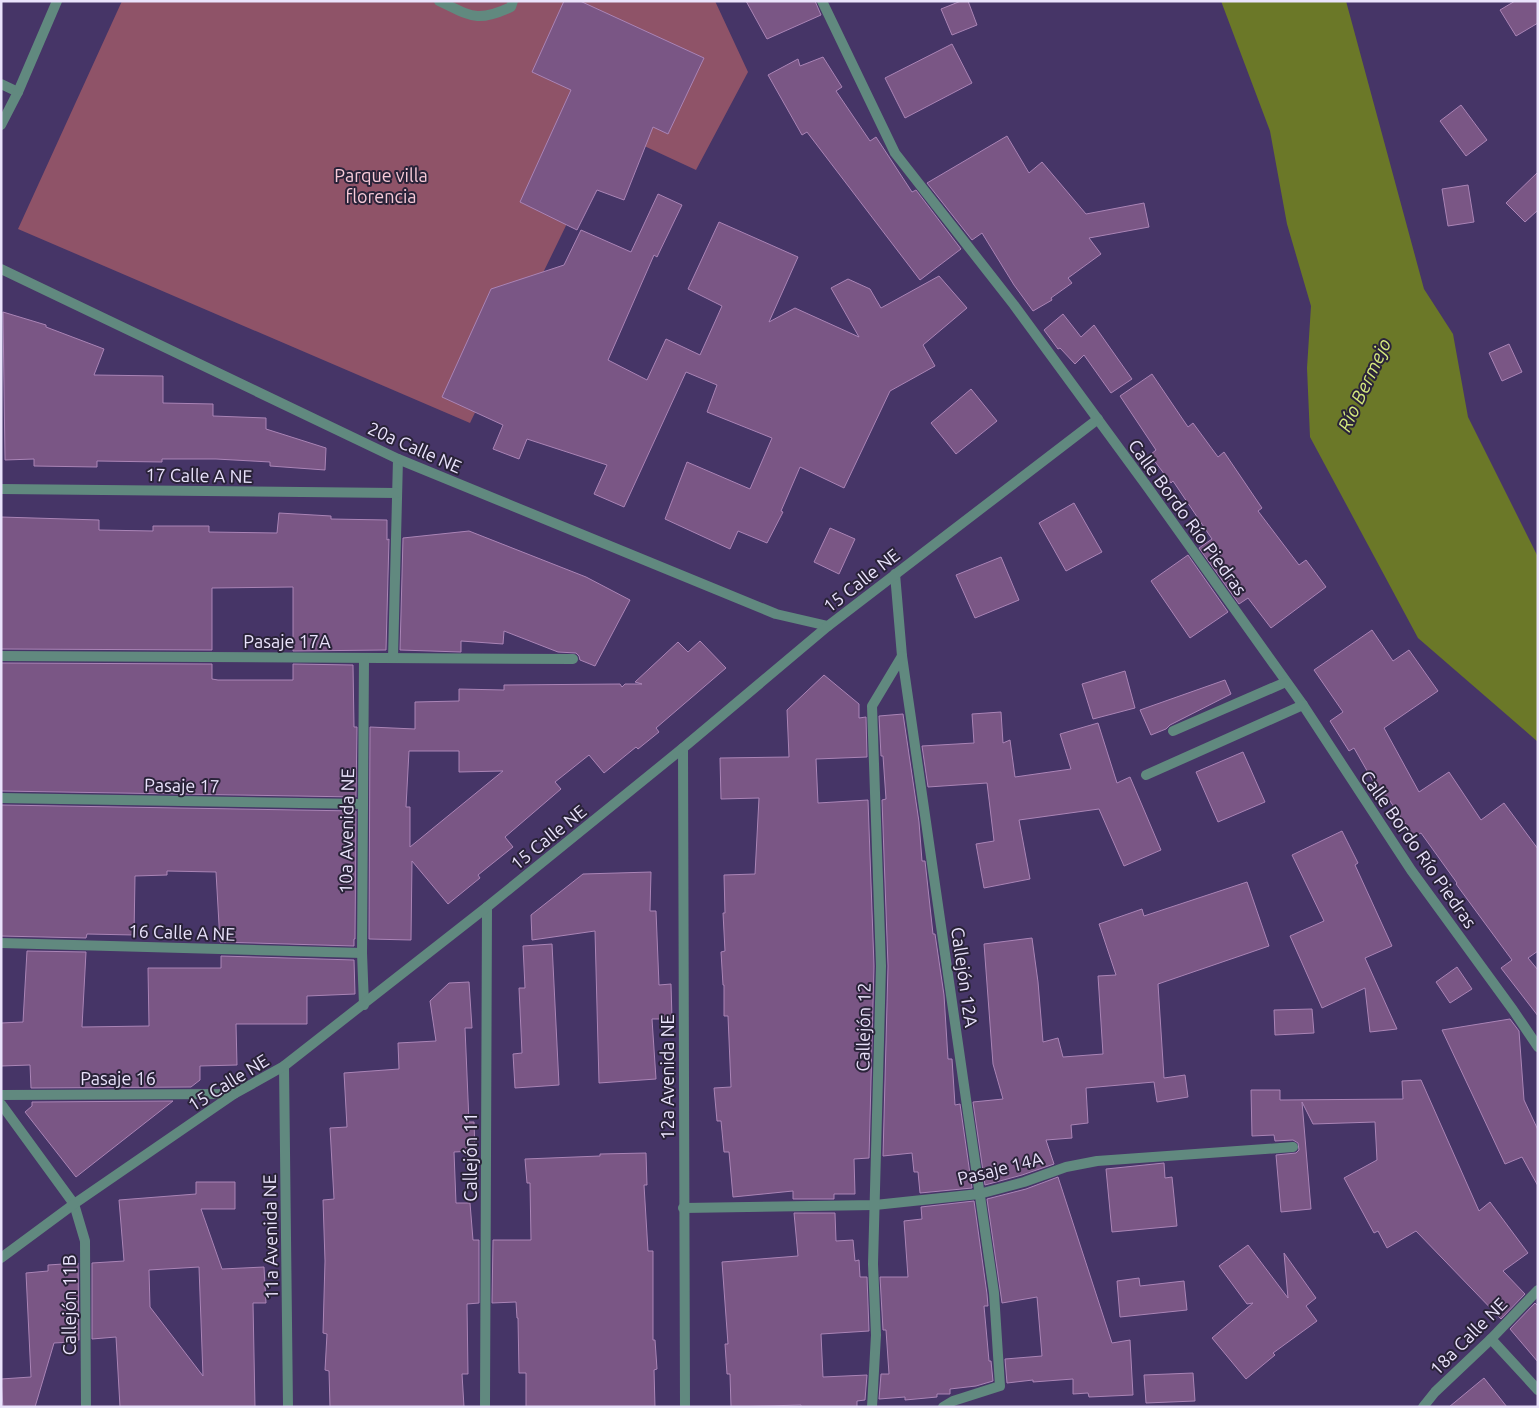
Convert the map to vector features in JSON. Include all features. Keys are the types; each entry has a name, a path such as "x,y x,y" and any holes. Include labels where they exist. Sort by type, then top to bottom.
{"street":[{"path":"1,125 18,92 57,1"},
{"path":"439,1 475,17 493,16 510,7 513,1"},
{"name":"Calle Bordo Río Piedras","path":"822,1 895,153 1014,305 1098,419 1303,706 1410,870 1538,1047"},
{"path":"1,84 18,92"},
{"name":"20a Calle NE","path":"1,269 398,459 776,614 828,626"},
{"name":"15 Calle NE","path":"1,1258 74,1204 234,1094 284,1066 364,1005 683,748 828,626 1098,419"},
{"path":"392,658 398,459"},
{"name":"17 Calle A NE","path":"1,489 398,493"},
{"name":"Callejón 12A","path":"895,574 902,656 994,1293 1000,1386 953,1401 942,1407"},
{"name":"Pasaje 17A","path":"1,656 573,659"},
{"name":"Callejón 12","path":"872,1407 876,1335 872,1264 881,966 872,706 902,656"},
{"name":"10a Avenida NE","path":"364,658 362,953 364,1005"},
{"path":"1174,731 1286,682"},
{"path":"1146,775 1303,706"},
{"name":"12a Avenida NE","path":"683,748 685,1407"},
{"name":"Pasaje 17","path":"1,798 363,804"},
{"name":"Callejón 11","path":"485,1407 487,907"},
{"name":"16 Calle A NE","path":"1,943 362,953"},
{"name":"11a Avenida NE","path":"284,1066 288,1407"},
{"name":"Pasaje 16","path":"1,1095 234,1094"},
{"name":"Callejón 11B","path":"1,1104 74,1204 85,1242 86,1407"},
{"name":"Pasaje 14A","path":"684,1208 875,1205 979,1194 1024,1182 1066,1167 1097,1162 1293,1147"},
{"name":"18a Calle NE","path":"1423,1407 1435,1392 1491,1339 1538,1290"},
{"path":"1491,1339 1538,1390"}],"green space":[{"name":"Parque villa florencia","path":"122,1 715,1 748,72 696,170 612,131 470,423 18,229"}],"water":[{"name":"Río Bermejo","path":"1221,1 1346,1 1424,289 1453,334 1468,417 1538,557 1538,742 1418,638 1310,437 1307,368 1311,306 1287,224 1270,131"}],"building":[{"path":"564,1 580,1 704,58 668,134 653,127 624,200 597,190 577,230 520,202 571,90 532,72"},
{"path":"746,1 815,1 821,15 767,39"},
{"path":"961,1 968,1 977,25 952,35 941,9"},
{"path":"1515,1 1538,1 1538,23 1516,36 1500,10"},
{"path":"952,44 972,83 905,118 885,78"},
{"path":"823,57 842,87 836,91 870,141 876,137 912,192 916,190 961,249 920,280 807,132 802,135 768,75 798,59 800,66"},
{"path":"1461,105 1487,140 1466,156 1440,121"},
{"path":"1007,136 1029,173 1042,162 1086,214 1144,203 1149,227 1089,238 1101,254 1068,278 1072,283 1051,298 1052,300 1033,311 1014,285 982,233 972,240 927,183"},
{"path":"1538,172 1538,210 1525,222 1506,203"},
{"path":"1468,185 1474,222 1448,226 1442,189"},
{"path":"658,194 682,205 657,257 654,255 608,360 647,380 666,339 700,355 722,306 688,289 719,222 798,257 769,322 795,308 859,337 831,288 848,279 870,289 881,308 939,276 967,308 923,345 935,366 890,391 844,488 800,467 781,511 783,512 767,543 738,531 730,549 665,519 687,462 750,489 772,438 707,412 717,385 686,372 624,507 594,494 607,465 527,439 519,459 493,449 503,425 442,397 491,289 564,265 581,230 631,252"},
{"path":"3,312 46,325 46,327 104,349 94,375 163,376 163,403 213,404 213,416 266,418 266,429 326,448 325,470 270,466 270,462 216,459 162,459 162,462 97,461 97,467 34,466 34,459 5,460"},
{"path":"1063,314 1081,337 1094,325 1132,379 1111,393 1084,355 1075,364 1060,348 1058,349 1044,330"},
{"path":"1509,344 1522,372 1502,381 1489,353"},
{"path":"1152,374 1188,427 1193,423 1218,457 1224,452 1262,508 1258,511 1299,565 1306,560 1326,587 1271,628 1248,598 1239,604 1199,548 1212,539 1173,481 1171,483 1150,455 1156,450 1120,396"},
{"path":"971,389 997,421 956,454 931,423"},
{"path":"1074,503 1102,552 1066,571 1039,523"},
{"path":"279,513 331,516 331,519 387,520 387,540 389,539 386,650 293,651 293,587 212,588 212,650 1,649 1,517 99,520 99,530 153,531 153,526 209,526 209,532 277,533"},
{"path":"830,528 855,539 839,574 814,562"},
{"path":"469,531 586,577 630,600 595,666 580,660 576,653 558,652 504,631 503,644 461,641 461,652 400,650 403,538"},
{"path":"1188,555 1228,612 1190,638 1151,581"},
{"path":"1001,557 1019,600 975,618 956,575"},
{"path":"1372,630 1393,661 1409,650 1438,691 1384,728 1419,792 1449,772 1481,820 1504,803 1538,849 1538,951 1528,958 1538,970 1538,1016 1501,968 1512,960 1421,833 1414,837 1386,795 1382,797 1354,748 1349,751 1330,721 1343,712 1314,670"},
{"path":"700,641 726,668 656,728 659,732 638,749 636,747 604,773 589,755 555,782 561,789 505,837 513,847 478,875 480,878 448,904 412,861 411,940 369,939 370,727 415,729 415,702 459,701 459,689 504,690 504,685 620,684 622,687 625,684 642,684 635,682 678,642 688,652","holes":["409,751 459,751 459,772 503,771 410,847 410,807 406,807"]},
{"path":"1,663 212,664 212,679 218,680 293,680 293,664 353,665 354,727 357,727 356,797 1,791"},
{"path":"1125,671 1135,708 1093,719 1082,684"},
{"path":"824,675 859,704 859,718 866,717 867,757 816,759 818,803 868,800 874,966 869,1158 854,1159 855,1194 834,1194 834,1199 793,1199 793,1191 733,1197 729,1152 724,1152 721,1121 717,1121 714,1088 731,1087 728,1016 724,1016 721,952 725,951 724,875 755,874 759,798 721,799 720,758 789,757 787,710"},
{"path":"1225,680 1231,694 1170,725 1166,729 1151,735 1140,710"},
{"path":"1001,712 1003,743 1010,740 1015,777 1071,769 1060,734 1098,723 1117,783 1130,777 1161,850 1124,866 1099,809 1019,820 1030,879 984,888 976,844 994,841 987,783 928,787 922,746 974,743 972,714"},
{"path":"903,714 919,822 922,861 925,861 933,934 935,934 944,995 948,1059 952,1059 955,1105 960,1104 972,1188 920,1193 918,1172 914,1172 912,1153 883,1156 888,966 882,800 886,799 879,716"},
{"path":"1243,752 1265,802 1218,822 1196,772"},
{"path":"1,805 356,811 354,946 220,942 216,872 167,871 167,875 135,876 134,935 87,934 86,938 1,936"},
{"path":"1342,831 1358,863 1355,865 1392,946 1365,958 1397,1029 1370,1032 1365,988 1322,1008 1290,936 1324,921 1292,855"},
{"path":"651,872 650,911 656,911 659,985 671,984 672,1019 652,1019 656,1079 599,1083 595,931 532,940 531,915 583,874"},
{"path":"1247,882 1269,946 1158,984 1164,1078 1185,1075 1188,1097 1157,1102 1154,1082 1086,1088 1088,1123 1071,1125 1072,1138 1046,1140 1054,1164 985,1185 973,1102 1003,1099 993,1064 984,944 1032,938 1043,1042 1058,1038 1063,1057 1103,1054 1098,976 1116,975 1099,924 1142,909 1144,916"},
{"path":"552,944 559,1085 515,1088 513,1054 522,1053 519,988 525,988 523,946"},
{"path":"27,951 86,952 82,1027 149,1026 148,968 221,968 221,956 354,960 355,994 307,996 307,1024 236,1024 237,1065 200,1066 200,1080 191,1087 31,1088 30,1065 1,1066 1,1023 23,1022"},
{"path":"1457,967 1472,989 1450,1003 1436,982"},
{"path":"469,982 472,1028 465,1028 469,1122 474,1122 475,1151 454,1152 456,1203 470,1203 473,1240 479,1240 479,1303 467,1304 468,1374 462,1374 464,1407 330,1407 329,1371 325,1370 327,1334 323,1333 325,1261 323,1200 334,1199 330,1128 347,1127 344,1073 399,1069 398,1043 436,1041 430,1001 449,983"},
{"path":"1312,1009 1314,1033 1275,1035 1274,1010"},
{"path":"1510,1019 1519,1031 1524,1100 1538,1130 1538,1186 1522,1157 1505,1164 1442,1030"},
{"path":"1421,1080 1479,1211 1490,1202 1528,1253 1503,1271 1525,1294 1501,1319 1416,1231 1387,1248 1378,1231 1374,1233 1344,1178 1377,1160 1375,1122 1313,1124 1302,1102 1311,1209 1281,1212 1276,1155 1296,1153 1299,1150 1298,1143 1293,1140 1275,1141 1274,1135 1252,1136 1251,1090 1280,1090 1280,1100 1403,1099 1402,1081"},
{"path":"173,1101 76,1177 25,1112 32,1106 32,1102"},
{"path":"646,1153 647,1185 644,1185 648,1251 653,1251 653,1340 655,1340 657,1369 654,1370 655,1407 526,1407 526,1373 519,1373 516,1302 492,1303 493,1240 531,1240 530,1183 527,1183 525,1159"},
{"path":"1164,1163 1165,1178 1172,1177 1177,1226 1112,1232 1106,1169"},
{"path":"1058,1177 1112,1343 1130,1340 1133,1395 1089,1397 1088,1393 1073,1394 1073,1379 1007,1383 1005,1359 1042,1356 1037,1297 1002,1303 987,1199 1026,1189"},
{"path":"196,1182 235,1182 235,1209 201,1209 222,1269 264,1267 266,1303 253,1303 255,1407 120,1407 116,1337 92,1339 92,1263 124,1261 119,1200 196,1194","holes":["199,1267 203,1376 150,1307 149,1270"]},
{"path":"974,1201 987,1294 988,1306 984,1306 989,1361 991,1361 993,1381 976,1386 950,1389 950,1394 937,1394 937,1397 905,1400 905,1397 879,1399 881,1374 889,1374 886,1330 883,1330 880,1277 908,1277 904,1221 922,1219 921,1207"},
{"path":"794,1213 835,1213 836,1241 853,1240 855,1261 859,1260 860,1277 867,1277 869,1331 821,1334 823,1377 867,1375 865,1400 857,1401 857,1407 801,1407 801,1405 731,1407 730,1374 727,1374 725,1344 728,1344 722,1262 798,1256"},
{"path":"1248,1245 1288,1298 1284,1253 1316,1298 1306,1306 1317,1321 1273,1353 1275,1355 1246,1379 1212,1338 1253,1303 1247,1304 1219,1266"},
{"path":"78,1263 79,1340 54,1343 35,1407 3,1407 1,1379 31,1377 26,1273 48,1271 48,1265"},
{"path":"1139,1278 1140,1286 1184,1281 1187,1310 1120,1317 1117,1281"},
{"path":"1535,1303 1538,1306 1538,1362 1510,1329"},
{"path":"1193,1373 1195,1401 1146,1403 1144,1375"},
{"path":"1484,1378 1507,1407 1449,1407"}]}
